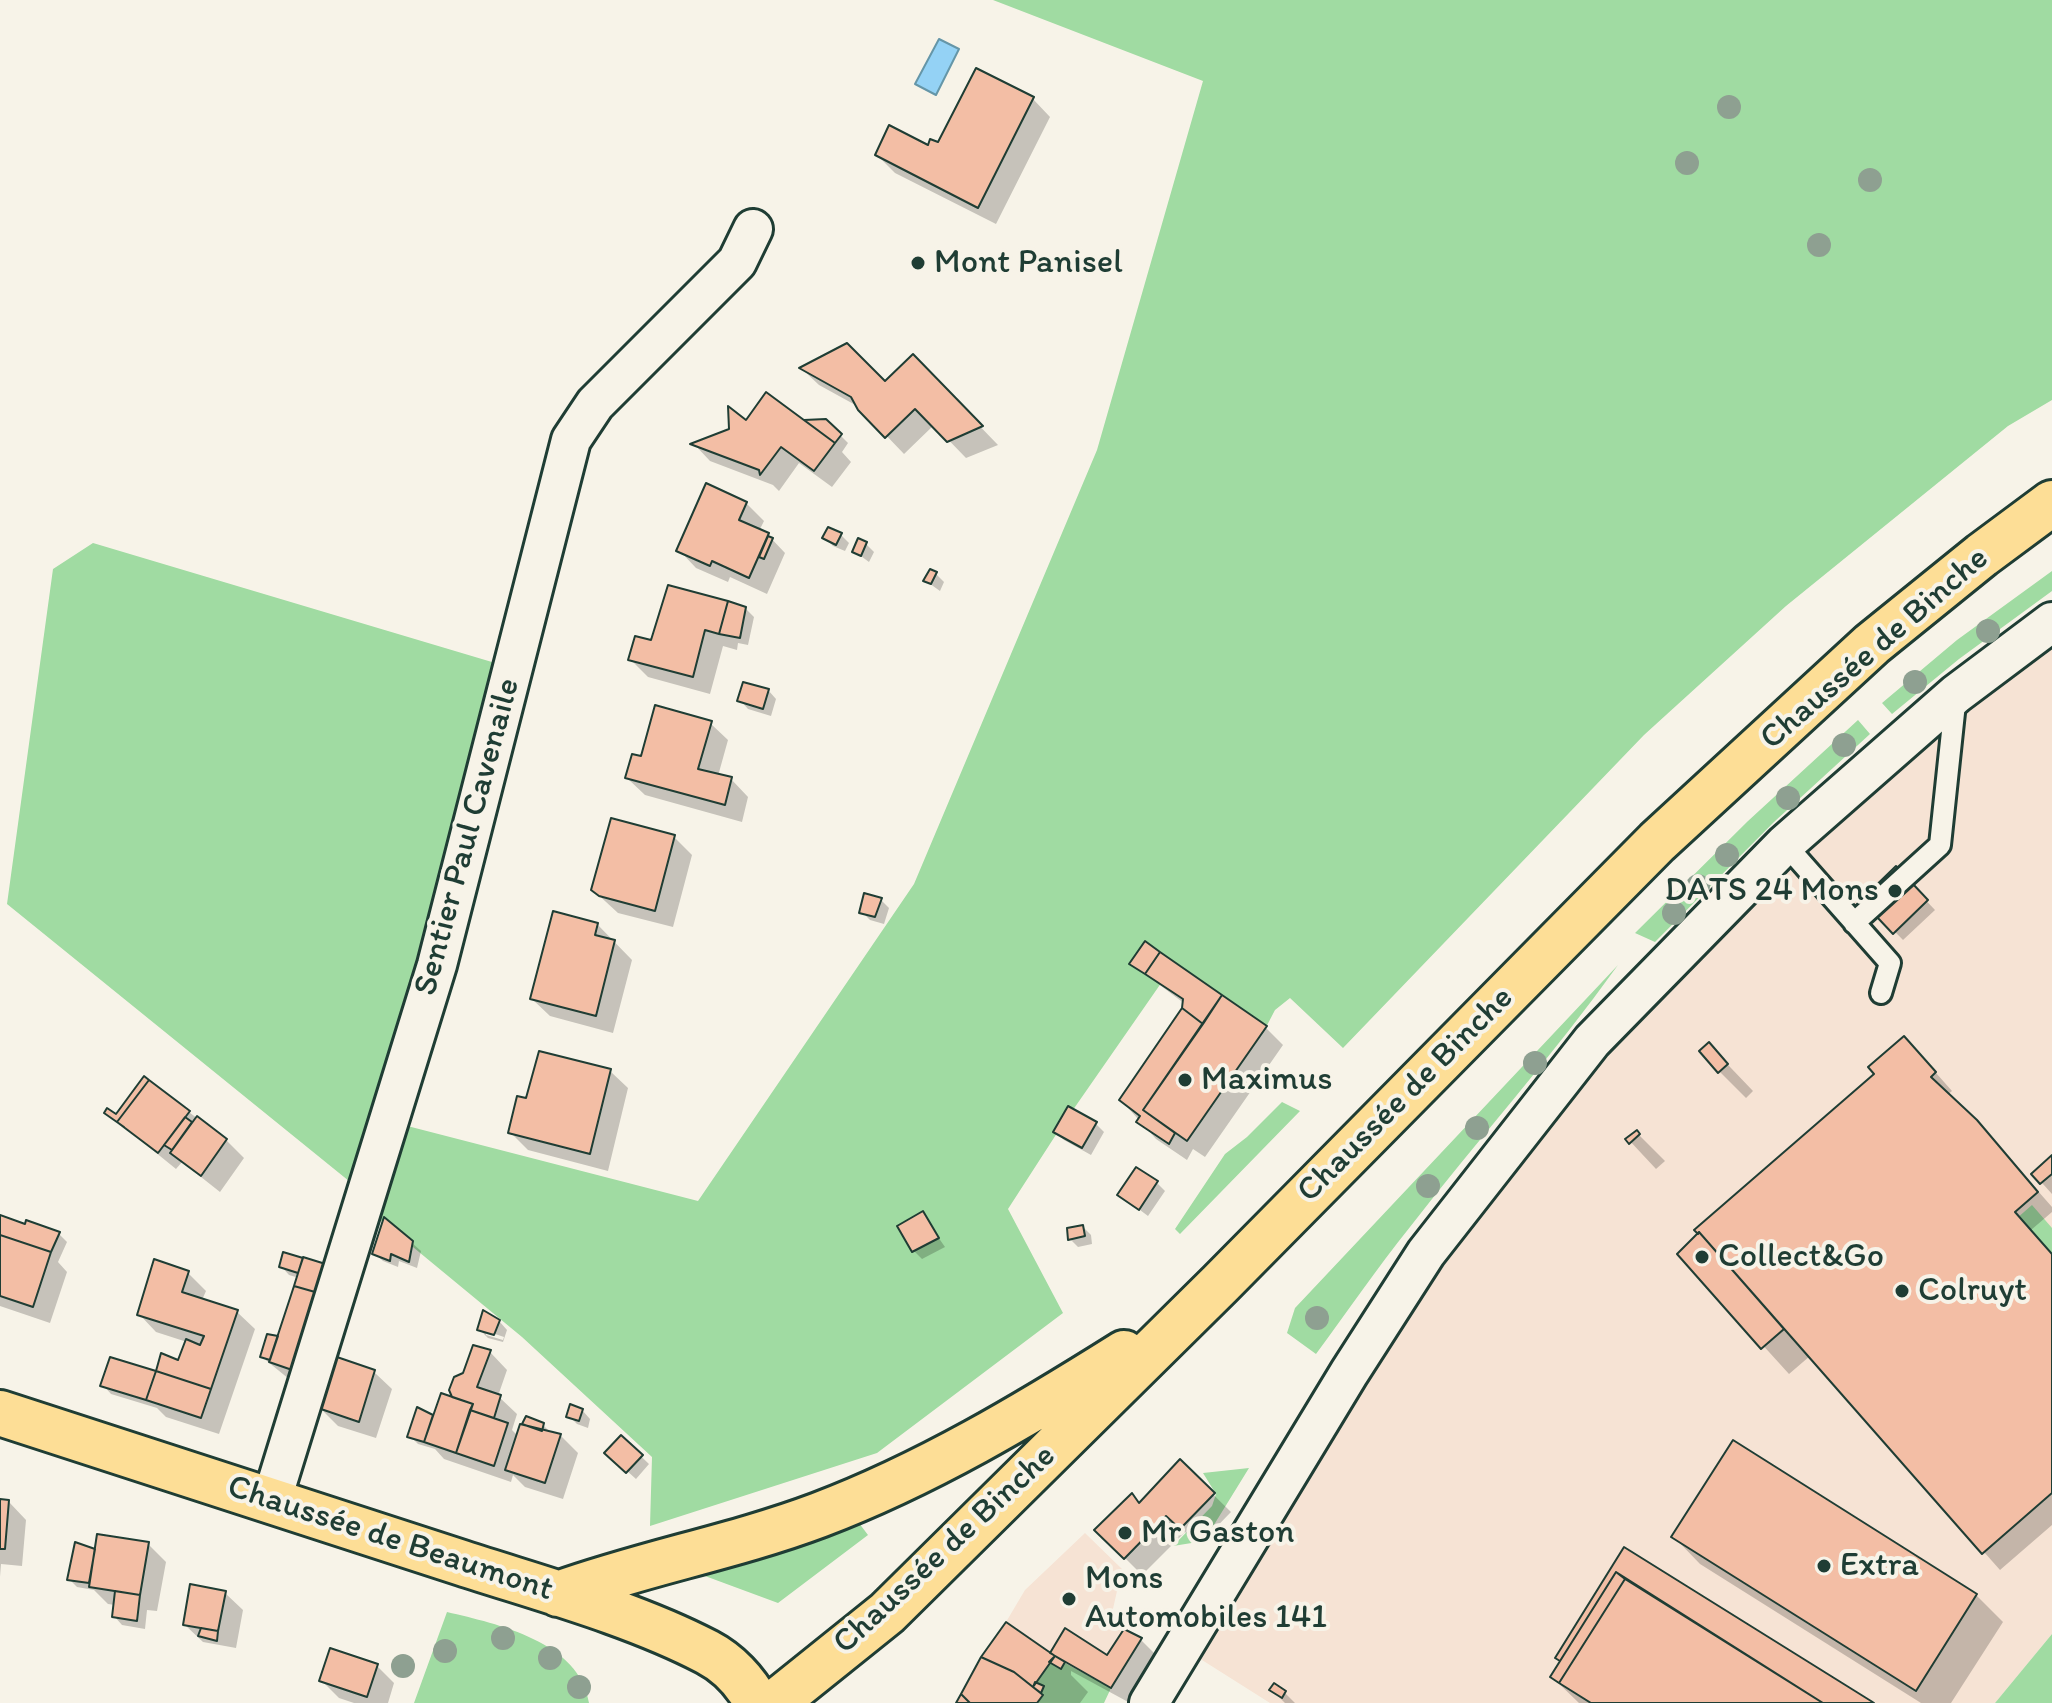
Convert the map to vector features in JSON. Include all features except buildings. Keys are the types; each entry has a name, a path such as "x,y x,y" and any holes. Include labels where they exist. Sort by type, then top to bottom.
{"main road":[{"name":"Chaussée de Binche","path":"775,1703 887,1613 1197,1306 1657,842 1872,644 2052,503"},
{"path":"558,1594 610,1575 776,1529 852,1501 936,1462 1046,1402 1197,1306"},
{"name":"Chaussée de Beaumont","path":"0,1413 272,1499 613,1613 709,1653 741,1680 757,1703"}],"street":[{"name":"Sentier Paul Cavenaile","path":"272,1499 437,965 571,440 595,404 737,262 753,229"},
{"path":"1149,1703 1349,1373 1426,1253 1592,1041 1785,844 1956,694 2052,622"}],"lane":[{"path":"1854,923 1940,845 1956,694"},
{"path":"1785,844 1890,963 1881,993"}],"shaded area":[{"path":"2052,622 2052,1634 1995,1703 1270,1703 1183,1648 1207,1607 1592,1041"},
{"path":"1085,1533 1122,1569 1110,1622 1142,1638 1111,1688 1050,1653 1006,1622 1025,1590"}],"green space":[{"path":"993,0 2052,0 2052,400 2008,426 1786,606 1644,735 1343,1048 1290,998 1275,1010 1263,1033 1173,966 1008,1209 1063,1313 877,1453 650,1526 652,1457 522,1337 362,1205 365,1194 7,904 53,569 93,543 512,668 388,1121 698,1201 914,884 1097,450 1203,81"},
{"path":"2052,571 2052,591 1959,659 1892,714 1882,703 1957,640"},
{"path":"1858,720 1870,734 1774,822 1655,942 1635,933 1748,821"},
{"path":"1618,965 1568,1032 1436,1194 1316,1354 1287,1333 1295,1308"},
{"path":"1282,1102 1300,1111 1180,1234 1175,1229 1225,1154"},
{"path":"2032,1205 2052,1228 2052,1260 2016,1219"},
{"path":"1249,1468 1204,1541 1173,1546 1212,1506 1216,1494 1203,1473"},
{"path":"859,1523 868,1535 778,1603 705,1576"},
{"path":"447,1612 512,1630 554,1651 570,1665 582,1682 589,1703 414,1703"},
{"path":"2052,1634 2052,1703 1995,1703"},
{"path":"1049,1662 1060,1669 1065,1663 1111,1688 1104,1703 1037,1703 1044,1687 1035,1682"}],"water":[{"path":"939,39 959,49 936,95 915,84"}],"place":[{"name":"Mont Panisel","path":"918,263"},
{"name":"DATS 24 Mons","path":"1895,891"},
{"name":"Maximus","path":"1185,1080"},
{"name":"Collect&Go","path":"1702,1257"},
{"name":"Colruyt","path":"1902,1291"},
{"name":"Mr Gaston","path":"1125,1533"},
{"name":"Extra","path":"1824,1566"},
{"name":"Mons Automobiles 141","path":"1069,1599"}]}
